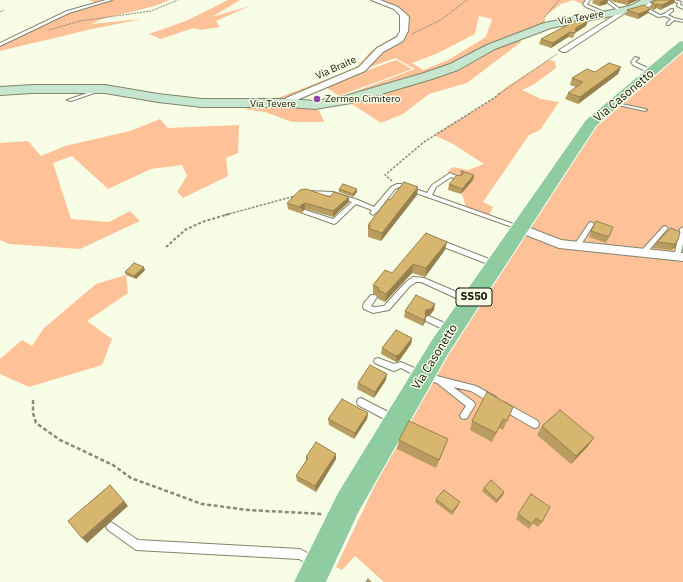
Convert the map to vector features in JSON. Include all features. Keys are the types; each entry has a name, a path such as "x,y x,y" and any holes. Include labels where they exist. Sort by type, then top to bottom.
{"main road":[{"name":"Via Tevere","path":"0,91 33,88 105,89 158,98 202,103 287,103 315,105 346,100 428,76 454,67 491,47 548,25 624,10 647,1"},
{"name":"Via Casonetto","path":"314,574 342,516 396,421 430,378 452,330 591,123 614,104 645,65 683,45"}],"street":[{"path":"374,0 396,8 405,17 403,35 400,39"},
{"path":"563,50 624,10"},
{"name":"Via Braite","path":"287,103 289,100 362,69 380,50 400,39"},
{"path":"520,228 559,244 680,257"}],"lane":[{"path":"0,45 68,12 110,0"},
{"path":"595,0 587,1 584,4 607,14"},
{"path":"606,0 624,10"},
{"path":"672,0 680,3 678,5 683,8"},
{"path":"647,1 651,4 644,8 659,16 666,15 672,10"},
{"path":"666,15 683,21"},
{"path":"668,24 674,19"},
{"path":"70,100 105,89"},
{"path":"614,104 645,110"},
{"path":"429,195 434,186 450,175 458,178"},
{"path":"299,193 307,192 333,194 356,201 374,211 393,188 399,184 520,228"},
{"path":"305,212 334,222 356,201"},
{"path":"577,246 591,224"},
{"path":"642,254 665,228"},
{"path":"680,257 683,229"},
{"path":"436,241 495,264"},
{"path":"373,297 368,303 367,307 373,310 386,308 408,284 415,279 422,280 471,301"},
{"path":"429,319 452,330"},
{"path":"378,361 394,368 401,365 430,378 471,405 464,416"},
{"path":"430,378 473,388 535,424"},
{"path":"362,402 396,421"},
{"path":"111,527 136,545 300,554 314,574"}],"path":[{"path":"44,31 80,21 151,11 178,0"},
{"path":"400,39 421,31 441,20 467,0"},
{"path":"548,25 545,22 545,16 559,0"},
{"path":"0,12 4,10"},
{"path":"399,184 385,175 434,135 494,98 505,88 563,50"},
{"path":"166,247 185,230 202,222 283,198 293,197 299,193"},
{"path":"33,400 33,413 36,423 60,440 113,465 131,478 202,504 248,510 342,516"}],"shaded area":[{"path":"88,0 169,0 155,6 102,19 91,24 142,19 92,29 0,51 0,45 58,17 100,4"},
{"path":"228,0 240,0 212,17 250,6 216,21 220,27 201,30 193,28 161,39 149,34 188,20"},
{"path":"374,0 573,0 561,4 545,16 545,22 548,25 519,37 521,42 467,83 429,94 403,114 381,123 341,97 415,69 395,58 284,99 319,110 324,122 292,122 265,112 243,109 270,105 275,99 356,68 372,50 382,49 394,43 404,30 400,11","holes":["479,16 492,19 486,37 448,60 423,70 412,63 436,54 475,34"]},
{"path":"573,0 586,0 582,4"},
{"path":"683,50 683,582 384,582 355,556 342,570 336,567 387,460 434,373 593,125"},
{"path":"396,60 412,69 339,96 324,86"},
{"path":"548,60 555,61 556,68 533,85 522,90 541,99 559,102 540,130 529,135 483,202 493,207 489,217 466,208 462,193 472,180 458,178 447,172 453,167 468,170 484,164 453,144 434,135 494,98 505,88"},
{"path":"160,119 168,128 239,125 238,153 226,158 228,176 183,198 177,192 187,176 182,165 151,169 108,189 72,156 53,163 71,219 109,222 130,211 140,221 80,249 9,244 0,240 0,143 28,141 41,156 65,146 130,131"},
{"path":"126,275 128,293 87,321 112,339 102,365 29,387 0,374 0,359 22,340 32,346 44,328 96,284"}],"building":[{"path":"656,0 672,0 662,5 652,3"},
{"path":"644,5 650,9 639,14 627,10"},
{"path":"586,18 588,21 576,28 575,33 570,32 553,43 541,39 577,20"},
{"path":"609,63 621,67 580,97 568,93 583,82 572,78 587,69 595,72"},
{"path":"461,171 474,175 462,189 449,184 457,175 460,176 463,174"},
{"path":"404,182 418,187 382,233 368,228 371,226 368,225 388,199 390,200"},
{"path":"343,184 357,189 353,194 339,189"},
{"path":"306,189 330,197 334,192 349,197 333,211 305,203 300,206 302,208 287,203 300,190"},
{"path":"596,221 613,227 609,237 591,231"},
{"path":"671,228 680,232 678,240 675,244 657,242"},
{"path":"426,233 447,242 426,268 413,264 386,294 378,290 379,288 373,285 385,270 392,273"},
{"path":"134,263 144,267 134,276 125,272"},
{"path":"416,295 435,304 431,309 426,310 424,320 405,311"},
{"path":"396,330 412,338 399,355 396,356 382,348"},
{"path":"370,365 387,374 375,392 358,383"},
{"path":"487,392 513,407 507,421 503,419 496,433 472,421"},
{"path":"342,399 368,413 355,433 328,419"},
{"path":"560,410 594,438 576,456 542,426"},
{"path":"409,421 448,439 439,460 399,440"},
{"path":"316,442 336,454 315,486 296,476 308,458 306,457"},
{"path":"491,480 504,492 497,500 484,488"},
{"path":"110,485 124,501 82,538 68,521"},
{"path":"444,490 460,502 452,512 436,499"},
{"path":"531,494 550,507 542,522 536,518 532,524 518,514"}],"place":[{"name":"Zermen Cimitero","path":"317,99"}]}
